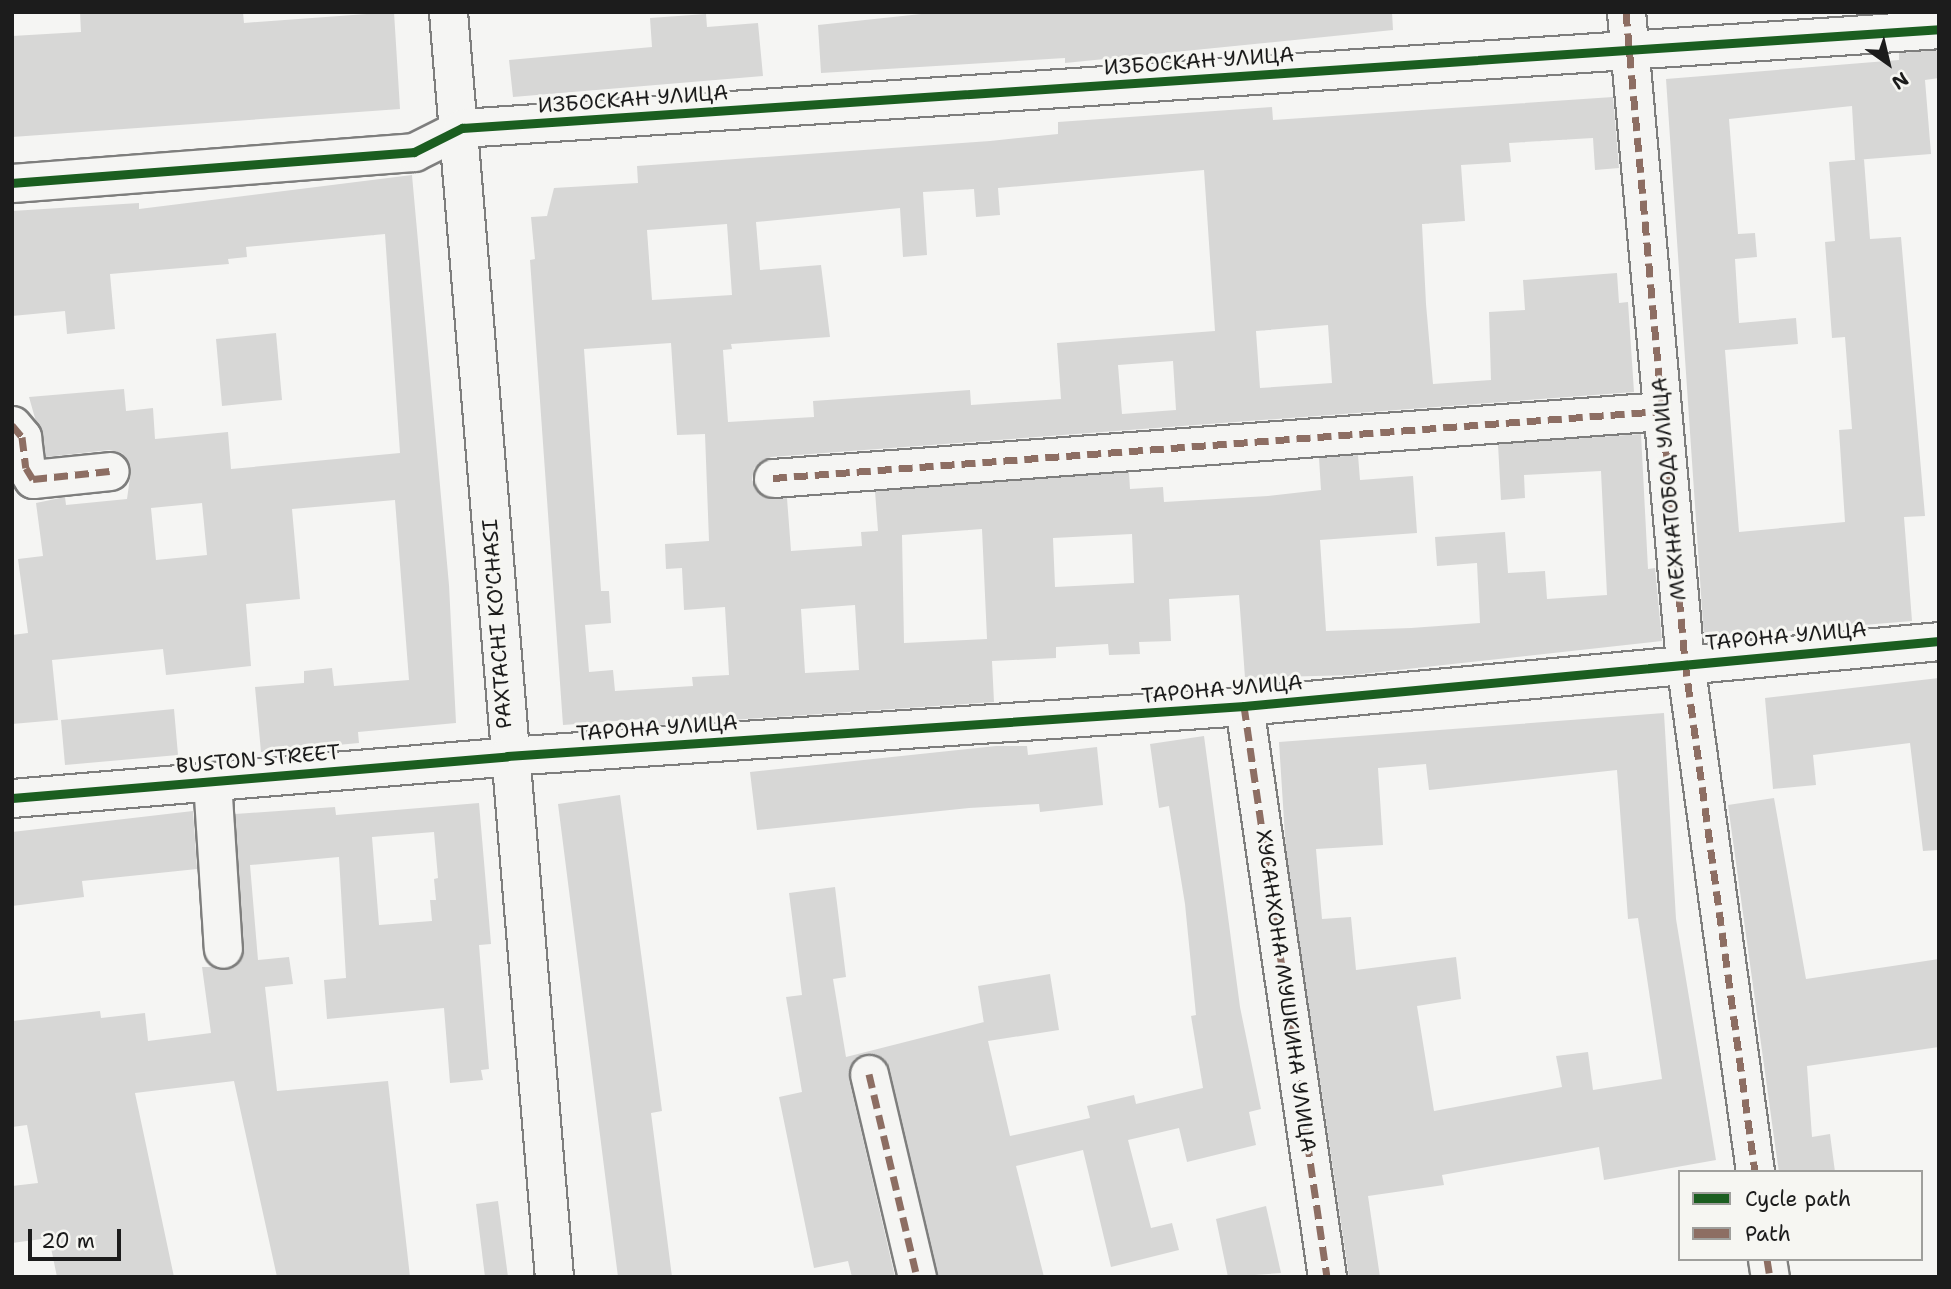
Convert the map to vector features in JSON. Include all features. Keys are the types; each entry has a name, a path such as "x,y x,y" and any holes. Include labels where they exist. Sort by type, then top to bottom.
{"street":[{"name":"PAXTACHI KO'CHASI","path":"448,12 462,128 507,756 554,1277"},
{"name":"МЕХНАТОБОД УЛИЦА","path":"1626,12 1685,662 1755,1170"},
{"name":"ИЗБОСКАН УЛИЦА","path":"462,128 1939,29"},
{"path":"12,183 414,152 462,128"},
{"path":"773,478 1661,411"},
{"path":"12,425 22,437 26,468 33,479 110,471"},
{"name":"ТАРОНА УЛИЦА","path":"507,756 1244,706 1685,662 1939,641"},
{"name":"ХУСАНХОНА МУШКИНА УЛИЦА","path":"1244,706 1327,1277"},
{"name":"BUSTON STREET","path":"12,798 507,756"},
{"path":"212,781 223,949"},
{"path":"869,1074 917,1277"}],"building":[{"path":"80,12 243,12 244,23 394,12 400,109 12,137 12,36 81,32"},
{"path":"940,12 1392,12 1393,30 1065,63 1065,58 821,73 818,25"},
{"path":"706,14 707,27 758,23 763,76 513,97 509,60 652,47 650,18"},
{"path":"1939,50 1939,78 1925,80 1931,154 1864,159 1870,239 1901,237 1925,516 1904,517 1912,621 1704,638 1666,79 1899,60 1899,53","holes":["1852,106 1855,160 1829,162 1835,241 1825,242 1832,338 1845,337 1852,429 1839,430 1845,522 1739,532 1725,350 1798,344 1796,318 1739,323 1735,259 1757,257 1755,233 1738,234 1729,119"]},
{"path":"1613,97 1619,168 1595,170 1593,138 1509,143 1511,162 1461,165 1465,221 1422,224 1426,304 1433,384 1491,380 1489,312 1525,310 1523,280 1617,273 1619,303 1628,302 1634,392 771,457 754,468 752,480 763,497 787,498 791,551 862,546 861,532 878,531 875,491 1129,472 1130,489 1163,487 1164,502 1268,496 1321,490 1319,458 1358,455 1360,480 1413,476 1417,533 1320,540 1326,631 1480,623 1477,563 1437,566 1435,537 1505,532 1508,573 1545,571 1547,599 1607,595 1601,471 1524,475 1525,498 1501,500 1498,444 1641,434 1648,569 1655,568 1662,641 1352,675 1245,678 1239,595 1169,599 1171,641 1139,642 1140,654 1109,655 1108,644 1056,647 1056,658 992,661 994,702 644,726 643,719 563,725 530,260 535,259 531,217 547,216 554,188 638,183 637,166 1058,134 1058,122 1272,107 1273,120","holes":["1204,170 1215,331 1057,343 1061,399 971,405 970,390 813,401 814,417 728,422 723,350 732,349 731,344 830,337 821,265 760,270 756,222 900,208 903,257 927,255 923,192 974,189 976,217 1000,215 998,188","727,224 732,295 652,300 647,230","1328,325 1332,383 1260,388 1256,331","671,343 677,435 705,434 709,541 665,544 666,569 682,568 684,610 725,607 729,675 692,677 693,686 615,691 613,670 589,672 585,625 611,623 609,591 601,591 584,349","1173,361 1176,410 1122,414 1118,365","982,529 987,639 904,643 902,535","1132,534 1134,583 1055,587 1053,538","855,605 859,670 805,673 801,609"]},
{"path":"412,175 449,585 456,723 358,732 359,743 261,752 255,687 304,683 304,671 332,668 334,686 409,680 395,500 292,509 300,599 246,604 251,666 166,675 163,649 52,660 58,720 12,724 12,635 28,633 18,559 43,556 36,503 65,497 66,505 127,499 131,470 122,453 109,450 46,457 29,397 124,389 126,411 153,408 155,439 228,432 231,469 400,453 385,234 246,247 247,257 228,259 229,264 110,274 115,329 67,334 65,311 12,316 12,211 139,203 139,209","holes":["202,503 207,555 156,560 151,508"]},
{"path":"276,333 282,400 222,406 216,339"},
{"path":"1939,678 1939,850 1923,851 1910,743 1813,755 1816,785 1773,789 1765,698"},
{"path":"174,709 178,755 65,765 61,720"},
{"path":"1664,713 1676,919 1716,1160 1604,1180 1599,1147 1442,1175 1444,1185 1368,1196 1380,1277 1349,1277 1286,852 1279,742","holes":["1426,764 1429,790 1617,770 1628,919 1638,918 1662,1079 1593,1090 1588,1052 1556,1056 1562,1087 1434,1111 1417,1006 1461,999 1456,957 1356,970 1351,917 1322,919 1316,849 1383,845 1378,768"]},
{"path":"1204,736 1240,1007 1261,1109 1249,1112 1256,1145 1187,1162 1179,1128 1128,1140 1151,1228 1172,1223 1179,1250 1111,1267 1083,1150 1016,1166 1044,1277 937,1277 889,1069 884,1059 865,1054 854,1059 849,1079 895,1277 852,1277 848,1261 814,1268 779,1097 802,1092 786,997 802,995 789,893 835,887 846,977 833,979 846,1057 984,1022 978,986 1050,974 1059,1030 988,1041 1010,1136 1090,1118 1087,1106 1134,1095 1136,1104 1203,1088 1191,1016 1196,1015 1185,904 1169,806 1159,808 1150,744"},
{"path":"996,746 1027,746 1028,755 1097,747 1103,805 1040,812 1039,804 969,808 757,830 750,772"},
{"path":"620,795 662,1111 651,1113 672,1277 618,1277 558,804"},
{"path":"1774,798 1806,979 1939,959 1939,1047 1807,1066 1812,1137 1830,1134 1835,1170 1779,1170 1728,805"},
{"path":"479,803 491,944 479,945 489,1069 481,1070 483,1080 450,1083 444,1008 327,1019 324,980 346,978 339,857 250,865 258,960 289,957 293,984 265,987 277,1091 388,1081 410,1277 277,1277 234,1081 135,1093 174,1277 57,1277 49,1238 12,1243 12,1186 38,1183 27,1125 12,1127 12,1021 100,1011 101,1018 145,1013 148,1041 211,1033 202,967 234,967 244,948 235,814 335,807 336,815","holes":["434,832 438,878 434,879 436,900 430,900 432,921 379,925 372,837"]},
{"path":"193,811 197,869 82,881 84,897 12,906 12,832"},
{"path":"498,1201 508,1277 485,1277 476,1204"},
{"path":"1266,1206 1281,1273 1228,1277 1216,1219"}],"marked path":[{"path":"1626,12 1685,662 1755,1170"},
{"path":"773,478 1661,411"},
{"path":"12,425 22,437 26,468 33,479 110,471"},
{"path":"1244,706 1327,1277"},
{"path":"869,1074 917,1277"},
{"path":"1767,1261 1770,1277"}],"cycle path":[{"path":"12,183 414,152 462,128 1939,29"},
{"path":"12,798 507,756 1244,706 1939,641"}]}
